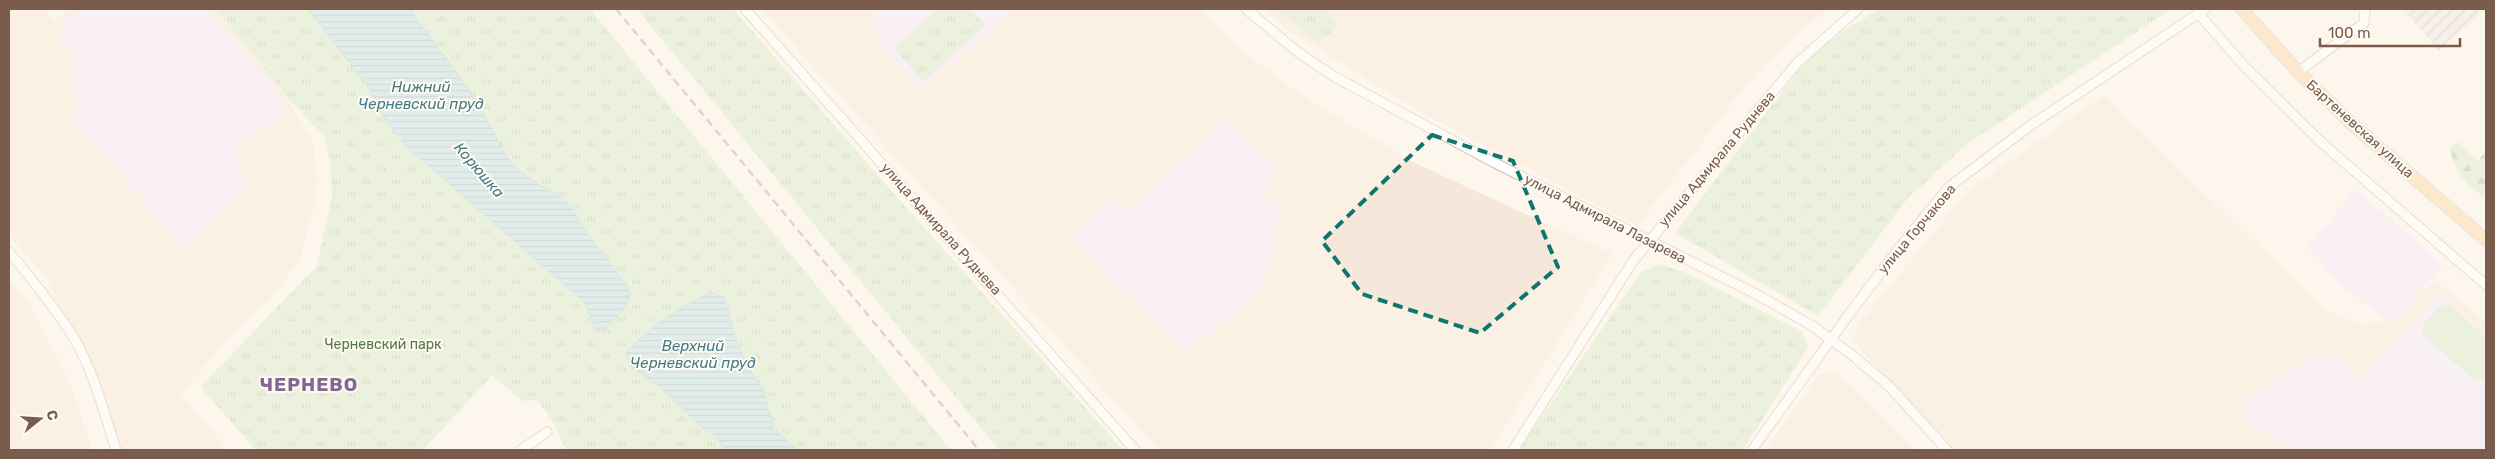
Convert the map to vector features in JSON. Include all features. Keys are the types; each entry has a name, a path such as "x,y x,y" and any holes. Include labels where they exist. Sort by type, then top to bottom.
{"main road":[{"name":"Бартеневская улица","path":"2242,9 2298,72 2353,125 2486,240"}],"street":[{"name":"улица Адмирала Руднева","path":"745,9 1135,450"},
{"name":"улица Адмирала Лазарева","path":"1246,9 1299,53 1335,77 1435,132 1649,242 1756,294 1812,325 1890,386 1947,450"},
{"name":"улица Адмирала Руднева","path":"1512,450 1633,261 1797,63 1858,9"},
{"path":"2298,72 2364,23 2366,9"},
{"path":"2202,11 2244,66 2322,143 2486,285"},
{"name":"улица Горчакова","path":"1752,450 1899,248 1949,187 2031,125 2202,11"},
{"path":"9,252 56,311 75,340 98,390 116,450"},
{"path":"521,450 547,432"}],"highlighted area":[{"path":"1432,135 1513,161 1558,267 1480,333 1362,294 1322,241"}],"shaded area":[{"path":"9,9 44,9 55,20 69,9 216,9 289,99 294,111 312,139 317,177 315,205 300,257 276,293 231,336 180,394 228,450 121,450 102,388 45,276 9,235"},
{"path":"81,9 207,9 288,107 234,153 248,191 183,247 71,117 79,112 71,74 75,58 55,31"},
{"path":"762,9 1201,9 1239,49 1318,106 1415,163 1612,254 1490,450 1159,450"},
{"path":"868,9 1008,9 1010,12 923,89 875,39 879,35 868,21 873,16"},
{"path":"1262,9 1830,9 1804,28 1756,72 1637,226 1417,110 1291,32"},
{"path":"2403,9 2486,9 2439,51"},
{"path":"2105,94 2124,116 2326,311 2361,324 2384,322 2436,281 2486,322 2486,450 1956,450 1865,355 1853,338 1859,324 1967,192"},
{"path":"1229,120 1275,169 1259,197 1284,210 1269,242 1276,247 1258,291 1186,354 1130,290 1123,296 1072,235 1113,199 1124,212"},
{"path":"2356,189 2443,265 2391,325 2324,270 2325,264 2307,248"},
{"path":"9,280 30,305 70,383 92,450 9,450"},
{"path":"2440,292 2486,334 2486,450 2294,450 2246,422 2243,400 2318,353 2334,356 2362,380"},
{"path":"1828,372 1839,375 1917,450 1765,450 1818,376"}],"green space":[{"name":"Черневский парк","path":"216,9 590,9 951,450 566,450 553,421 537,400 522,401 492,375 423,450 256,450 200,387 317,266 332,195 330,163 324,136 289,99"},
{"path":"637,9 733,9 895,195 1123,450 999,450"},
{"path":"938,9 971,9 986,26 923,82 894,48"},
{"path":"1275,9 1325,9 1338,26 1319,42"},
{"path":"1879,9 2171,9 1967,144 1908,198 1818,316 1675,233 1807,59 1842,32"},
{"path":"2458,142 2478,161 2486,150 2486,194 2481,196 2470,186 2453,162 2450,148"},
{"path":"1660,264 1684,272 1801,331 1808,347 1743,450 1519,450 1641,272"},
{"path":"2449,304 2486,337 2486,377 2483,380 2473,379 2422,334 2424,323 2440,306"}],"water":[{"name":"Нижний Черневский пруд","path":"308,9 412,9 418,21 477,104 509,160 523,174 568,204 581,225 627,285 631,294 626,305 602,332 596,331 585,303 405,145 381,113 369,88"},
{"name":"Верхний Черневский пруд","path":"710,293 724,297 737,342 748,366 763,389 774,429 798,450 724,450 716,436 702,427 657,385 631,367 626,352 635,343 676,311"}],"railway":[{"path":"616,9 979,450"}],"district":[{"name":"ЧЕРНЕВО","path":"309,384"}],"water label":[{"name":"Корюшка","path":"479,170"}]}
